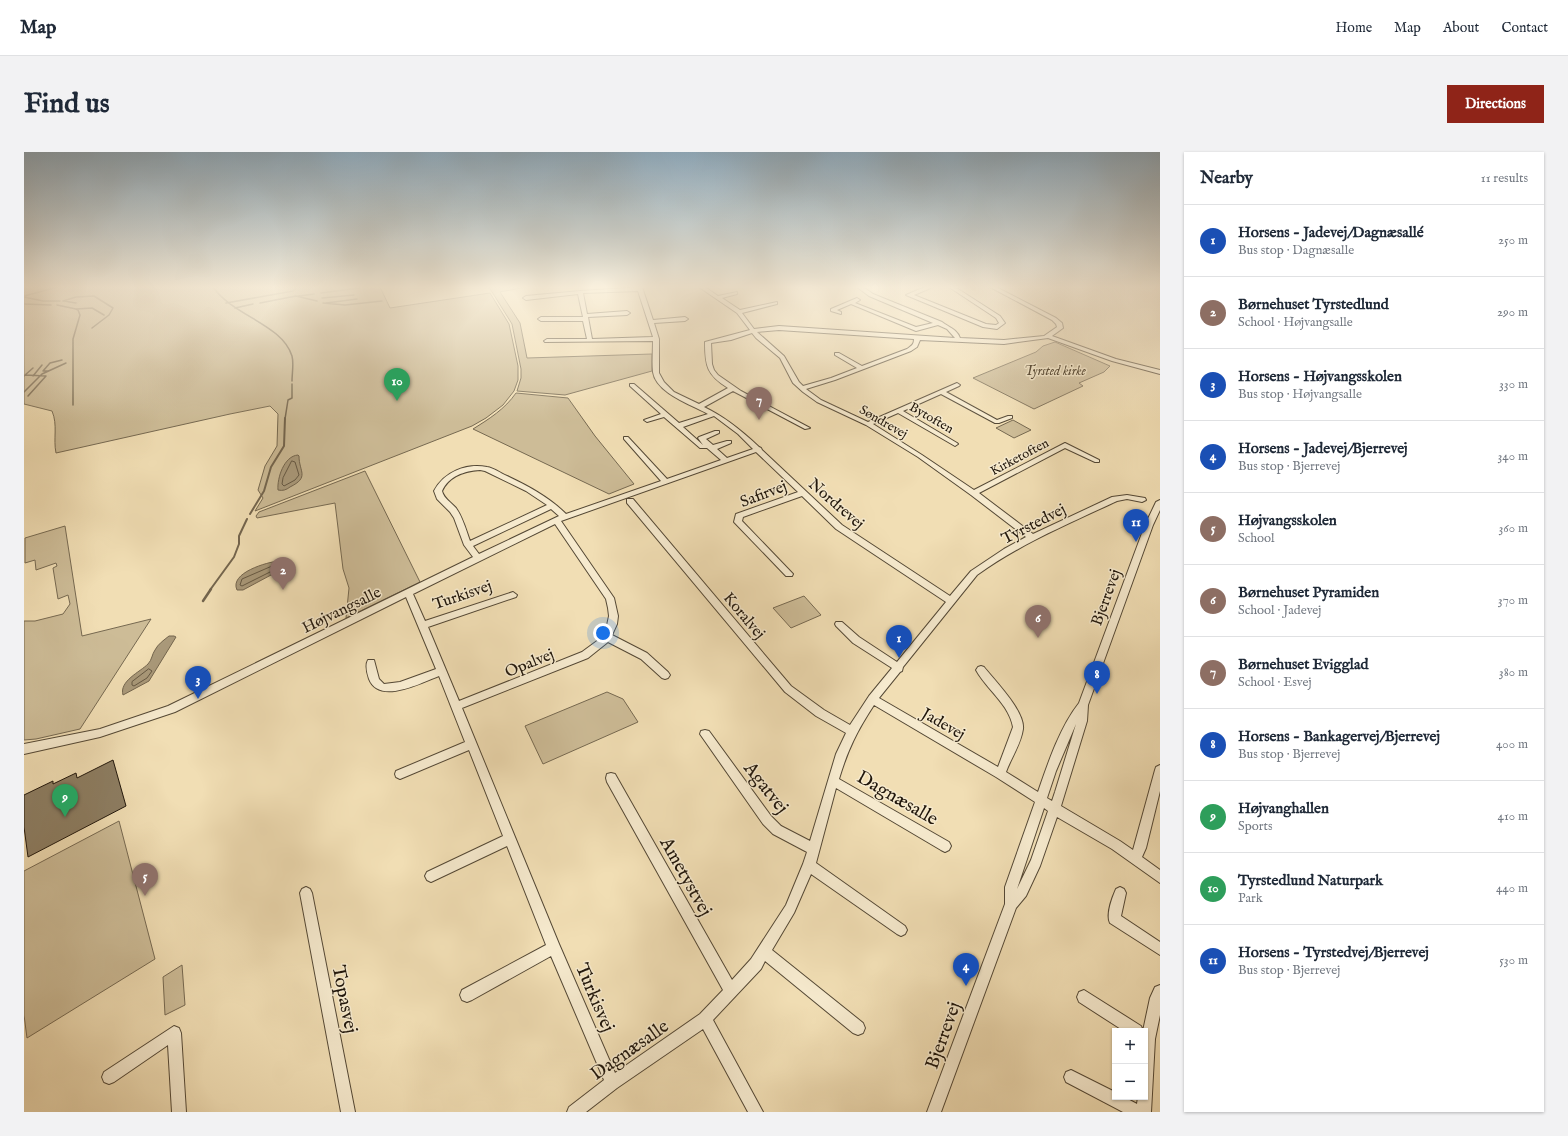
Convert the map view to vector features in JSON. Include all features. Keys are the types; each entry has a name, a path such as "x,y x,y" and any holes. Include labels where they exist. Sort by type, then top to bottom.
{"street":[{"path":"588,332 590,340"},
{"name":"Nordrevej","path":"654,332 656,339 656,373 661,383 672,393 714,414 740,433 759,449 802,493 839,527 951,601"},
{"path":"748,332 731,338 708,342 711,371 716,377 733,388 808,428"},
{"name":"Søndrevej","path":"754,332 758,337 782,357 796,383 801,388 819,401 868,424 920,456 974,493 1033,538"},
{"path":"831,332 958,341 1022,341 1049,337 1114,360 1160,372"},
{"path":"954,332 958,341"},
{"path":"1049,337 1055,332"},
{"path":"801,388 833,379 909,350 916,346 917,338"},
{"path":"547,341 656,339"},
{"path":"837,354 862,368"},
{"path":"632,385 702,448 729,442"},
{"name":"Bytoften","path":"868,424 957,386"},
{"path":"700,406 733,388"},
{"name":"Bytoften","path":"942,392 997,422 1010,417"},
{"name":"Bytoften","path":"898,411 954,444"},
{"path":"678,426 714,414"},
{"path":"647,420 666,415"},
{"path":"717,432 701,438 726,461"},
{"path":"626,438 666,482"},
{"name":"Kirketoften","path":"974,493 1065,445 1097,461"},
{"name":"Højvangsalle","path":"24,749 100,733 171,709 408,592 561,519 759,449"},
{"name":"Opalvej","path":"456,706 585,655 598,647 607,637 614,622 614,610 610,598 553,505 541,496 487,469 478,467 472,467 443,481 438,491 440,497 453,510 458,518 468,545"},
{"name":"Safirvej","path":"789,574 738,522 739,516 802,493"},
{"name":"Tyrstedvej","path":"951,601 974,573 989,562 1033,538 1116,499 1127,497 1142,500"},
{"name":"Koralvej","path":"630,501 788,689 820,713 852,731"},
{"name":"Bjerrevej","path":"1011,904 1022,892 1036,862 1055,810 1082,721 1084,705 1149,525 1160,502"},
{"path":"478,558 468,545 553,505"},
{"name":"Turkisvej","path":"408,592 442,671 554,948 612,1083"},
{"name":"Turkisvej","path":"423,625 513,595"},
{"name":"Dagnæsalle","path":"574,1112 612,1083 705,1019 756,964 790,909 809,865 841,754 852,731 872,699 899,668 951,601"},
{"path":"839,624 856,640 899,668"},
{"path":"607,637 644,656 665,675"},
{"path":"371,663 376,684 380,688 390,689 442,671"},
{"path":"981,670 1017,719 1018,728 1000,774"},
{"name":"Jadevej","path":"872,699 1000,774 1055,810 1116,845 1160,877"},
{"name":"Bjerrevej","path":"934,1112 1011,904 1011,887 1051,771 1074,717 1084,705"},
{"name":"Agatvej","path":"705,734 767,820 777,830 813,848"},
{"path":"400,774 471,744"},
{"path":"1135,858 1140,848 1160,770"},
{"name":"Ametystvej","path":"611,778 731,992"},
{"name":"Dagnæsalle","path":"833,781 945,846"},
{"path":"432,876 510,839"},
{"path":"809,865 901,930"},
{"name":"Topasvej","path":"306,893 348,1112"},
{"path":"1120,893 1114,919 1160,949"},
{"path":"468,995 554,948"},
{"path":"764,952 858,1028"},
{"path":"1148,1034 1157,998 1160,992"},
{"path":"1084,997 1131,1028"},
{"path":"705,1019 756,1112"},
{"path":"109,1077 174,1033 179,1112"},
{"path":"1071,1077 1138,1112"},
{"path":"1144,1112 1145,1100"}],"green space":[{"path":"24,332 511,332 518,366 518,380 514,391 503,405 486,418 472,426 255,511 263,498 258,490 265,466 277,446 278,414 270,406 56,453 55,422 52,411 24,404"},
{"path":"514,332 522,332 527,358 652,354 652,371 565,395 517,391 521,378 521,369"},
{"name":"Tyrsted kirke","path":"1055,342 1110,366 1104,372 1079,383 1083,386 1034,409 973,378 1036,352 1043,346"},
{"path":"516,393 568,398 595,436 634,484 609,494 473,429 502,409"},
{"path":"1013,420 1031,430 1014,438 996,428"},
{"path":"365,471 420,582 346,618 349,588 343,569 335,503 257,518 256,516 259,512"},
{"path":"65,526 82,636 151,619 80,729 36,739 24,740 24,621 35,621 63,614 70,604 68,595 58,599 53,568 57,566 56,563 36,570 35,560 25,563 25,538"},
{"path":"804,596 821,615 791,628 773,608"},
{"path":"607,692 623,699 638,722 543,764 525,726"},
{"path":"119,821 155,959 27,1038 24,1015 24,871"},
{"path":"182,965 185,1005 165,1015 163,977"}],"water":[{"path":"298,455 302,477 286,490 278,490 282,468 289,459"},
{"path":"279,561 284,562 286,568 283,573 279,575 271,575 243,590 237,590 236,584 238,578 258,566"},
{"path":"169,636 176,637 149,681 123,695 124,685 127,681 148,664 161,642"}],"building":[{"path":"113,760 126,806 28,857 24,827 24,795 53,781 53,784 76,773 77,778"}],"waterway":[{"path":"73,405 73,339 75,332"},
{"path":"273,332 287,345 292,356 292,381"},
{"path":"48,371 43,371 50,363 62,360"},
{"path":"40,376 66,363"},
{"path":"33,375 42,365"},
{"path":"25,375 33,368"},
{"path":"25,375 33,375"},
{"path":"33,375 40,376"},
{"path":"24,392 40,376"},
{"path":"28,396 46,376 40,376"},
{"path":"285,419 288,400 292,398 292,384"},
{"path":"250,514 264,491 271,467 284,446 285,418"},
{"path":"210,590 234,557 239,544 239,536 247,519"},
{"path":"203,601 211,589"}],"place":[{"name":"Tyrstedlund Naturpark","path":"397,401"},
{"name":"Børnehuset Evigglad","path":"759,420"},
{"name":"Horsens - Tyrstedvej/Bjerrevej","path":"1136,542"},
{"name":"Børnehuset Tyrstedlund","path":"283,590"},
{"name":"Børnehuset Pyramiden","path":"1038,638"},
{"name":"Horsens - Jadevej/Dagnæsallé","path":"899,658"},
{"name":"Horsens - Bankagervej/Bjerrevej","path":"1097,694"},
{"name":"Horsens - Højvangsskolen","path":"198,699"},
{"name":"Højvanghallen","path":"65,817"},
{"name":"Højvangsskolen","path":"145,896"},
{"name":"Horsens - Jadevej/Bjerrevej","path":"966,986"}]}
